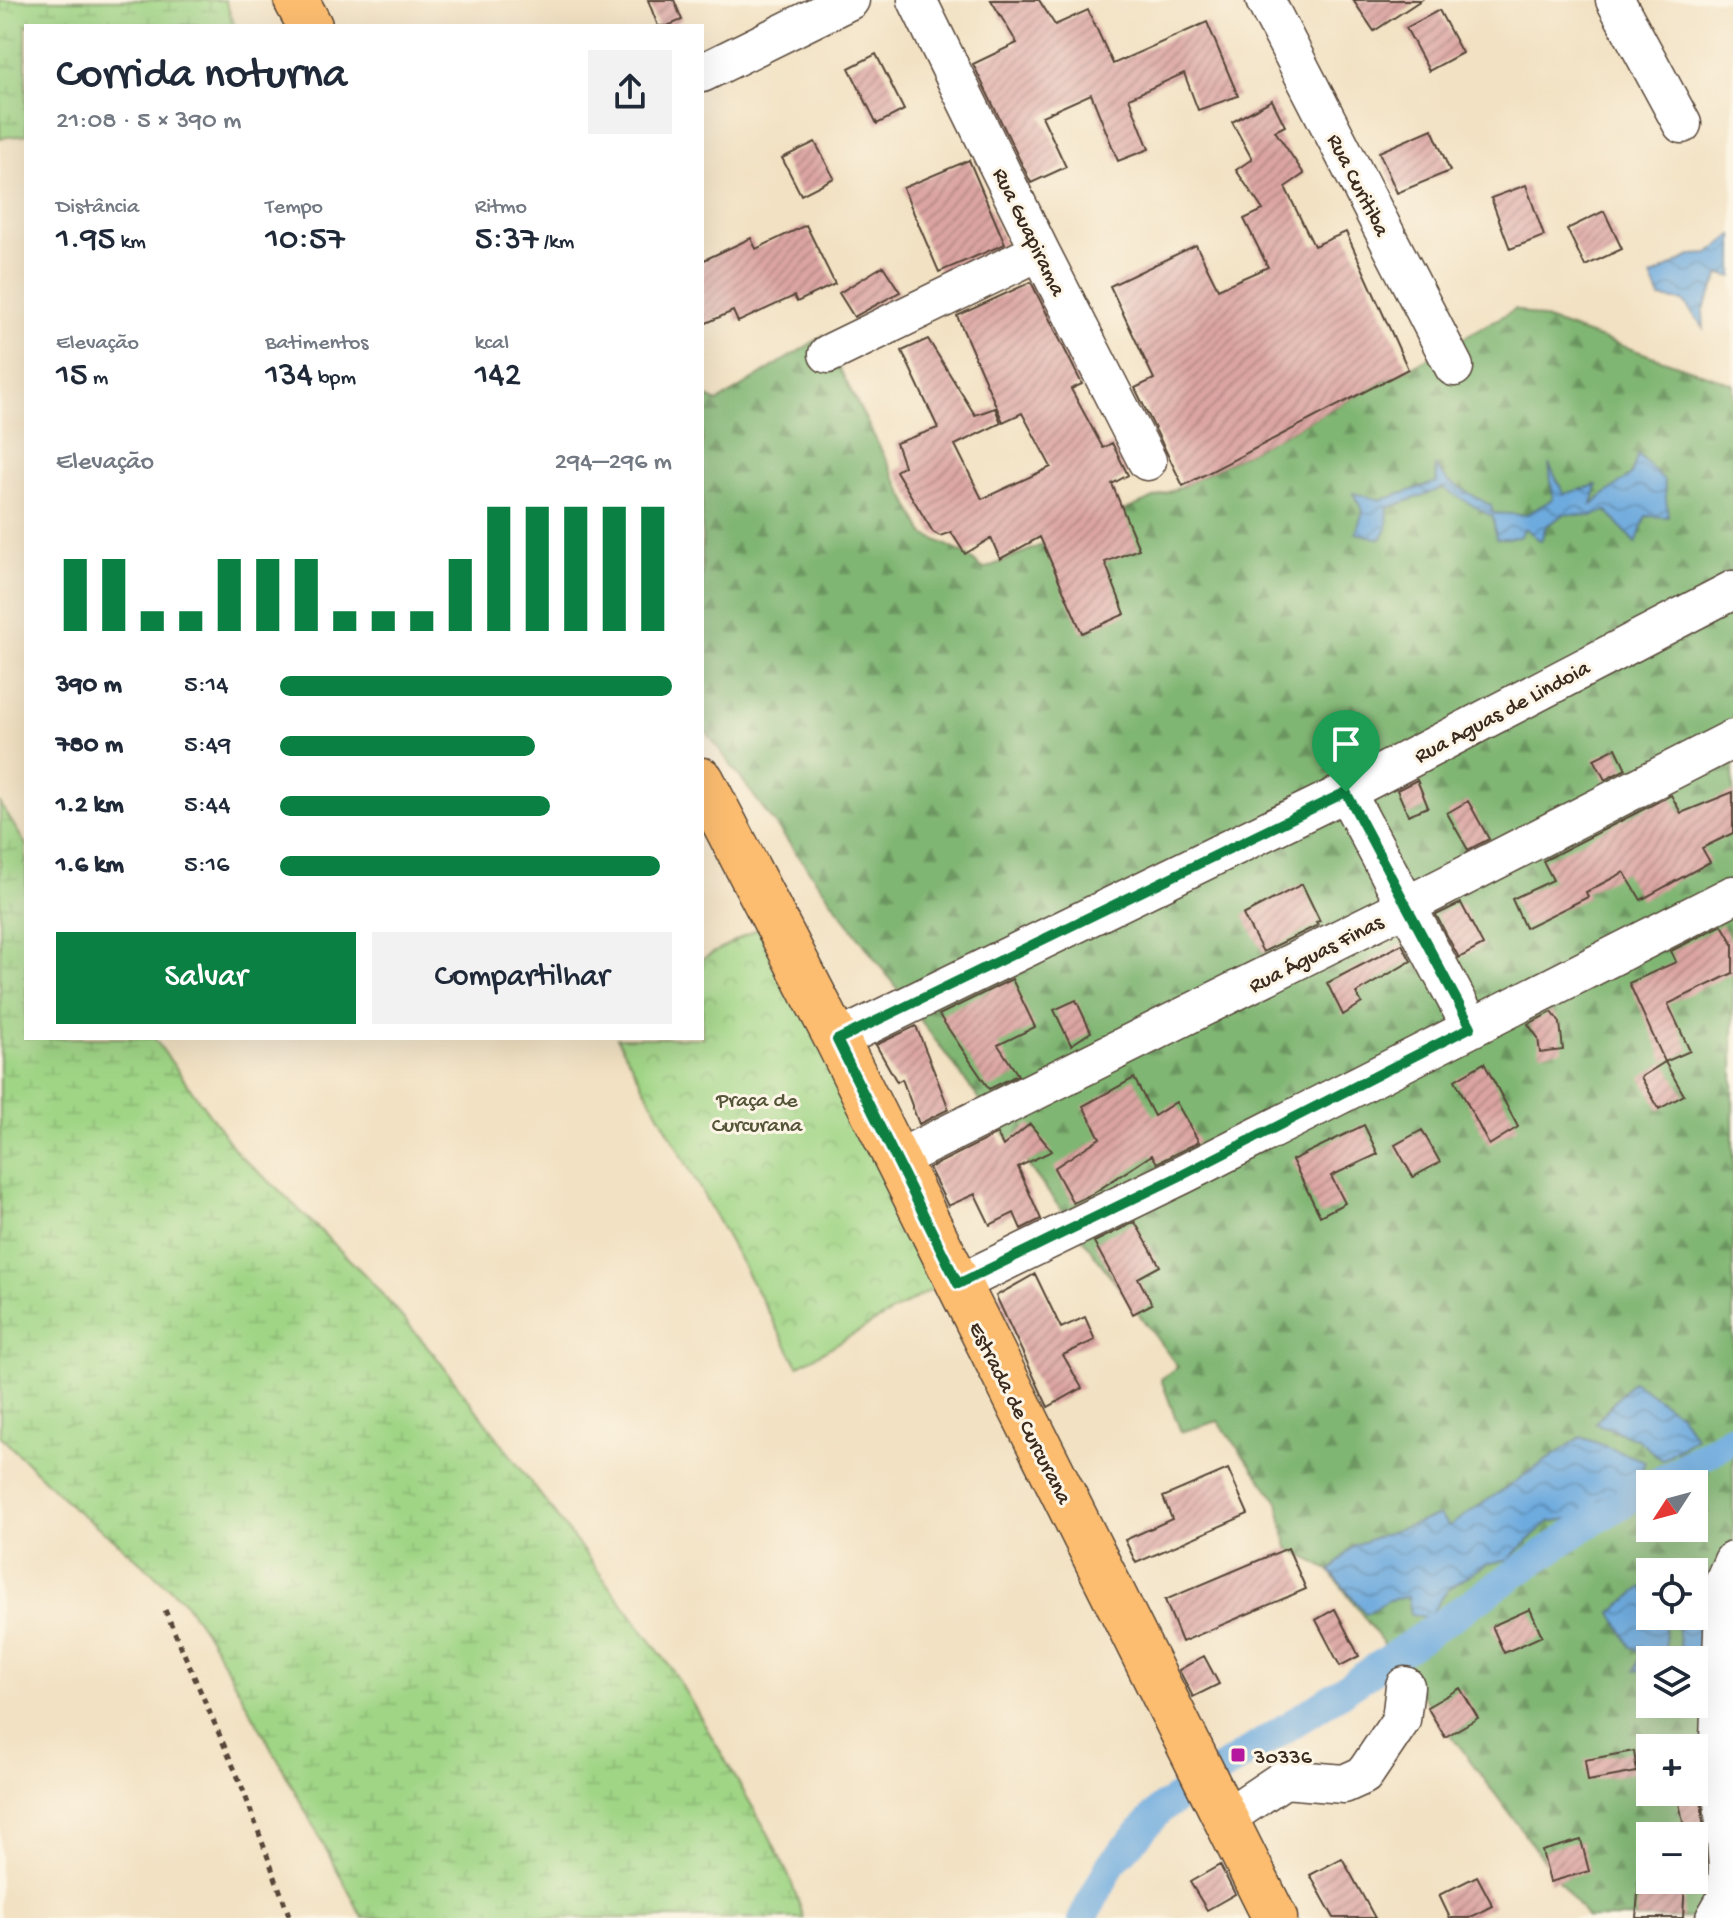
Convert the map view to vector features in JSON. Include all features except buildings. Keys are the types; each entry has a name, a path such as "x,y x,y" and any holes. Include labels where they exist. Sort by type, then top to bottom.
{"main road":[{"path":"296,0 309,24"},
{"name":"Estrada de Curcurana","path":"704,784 837,1040 1275,1918"}],"street":[{"path":"704,72 850,0"},
{"name":"Rua Guapirama","path":"917,0 1147,461"},
{"name":"Rua Curitiba","path":"1265,0 1454,367"},
{"path":"1615,0 1682,124"},
{"path":"828,354 1040,251"},
{"name":"Rua Aguas de Lindoia","path":"837,1040 1346,792 1733,590"},
{"name":"Rua Águas Finas","path":"896,1160 1733,739"},
{"path":"1346,792 1471,1027"},
{"path":"958,1284 1170,1181 1733,895"},
{"path":"1715,1918 1726,1899 1728,1868 1719,1740 1725,1579 1733,1561"},
{"path":"1222,1810 1284,1779 1344,1784 1364,1775 1401,1720 1405,1686"}],"path":[{"path":"165,1610 241,1784 290,1918"}],"green space":[{"path":"0,0 225,0 234,24 24,24 24,135 0,138"},
{"path":"1515,309 1733,384 1733,1918 1587,1918 1329,1570 1288,1548 1278,1502 1218,1421 1181,1432 1161,1379 1178,1367 704,729 704,395 717,402 823,336 924,534 965,554 984,569 1183,486 1408,369"},
{"path":"0,803 24,842 24,1040 155,1040 239,1155 367,1277 434,1354 672,1669 769,1835 804,1918 363,1918 210,1639 183,1600 114,1539 74,1509 0,1436"},
{"name":"Praça de Curcurana","path":"762,926 939,1285 798,1366 618,1040 704,1040 704,958"}],"water":[{"path":"1733,235 1733,277 1720,274 1703,311 1704,328 1683,301 1660,298 1651,277 1692,255 1709,254"},
{"path":"1638,454 1664,481 1668,517 1646,516 1636,544 1607,511 1591,516 1565,514 1546,526 1541,541 1525,528 1519,537 1496,539 1493,517 1443,488 1388,508 1387,529 1381,539 1356,533 1363,511 1353,493 1382,500 1437,482 1435,466 1448,481 1491,506 1493,513 1525,515 1553,499 1549,464 1564,494 1597,485 1592,504 1631,475"},
{"path":"1633,1381 1679,1414 1696,1437 1662,1460 1637,1439 1595,1423"},
{"path":"1581,1437 1645,1461 1642,1470 1636,1470 1636,1484 1600,1499 1587,1516 1549,1522 1509,1559 1487,1564 1447,1590 1428,1618 1411,1614 1408,1597 1389,1600 1366,1614 1330,1571 1354,1545 1439,1515 1449,1526"},
{"path":"1708,1585 1710,1609 1707,1646 1679,1646 1678,1630 1708,1630"},
{"path":"1636,1593 1636,1630 1665,1630 1666,1646 1636,1646 1636,1649 1631,1647 1612,1612"}],"waterway":[{"path":"1679,1470 1733,1438"},
{"path":"1083,1918 1111,1864 1162,1808 1335,1696 1580,1529 1636,1495"}],"place":[{"name":"30336","path":"1238,1755"}],"route":[{"path":"1346,792 1471,1027 1184,1174 958,1284 837,1040 1346,792"}]}
